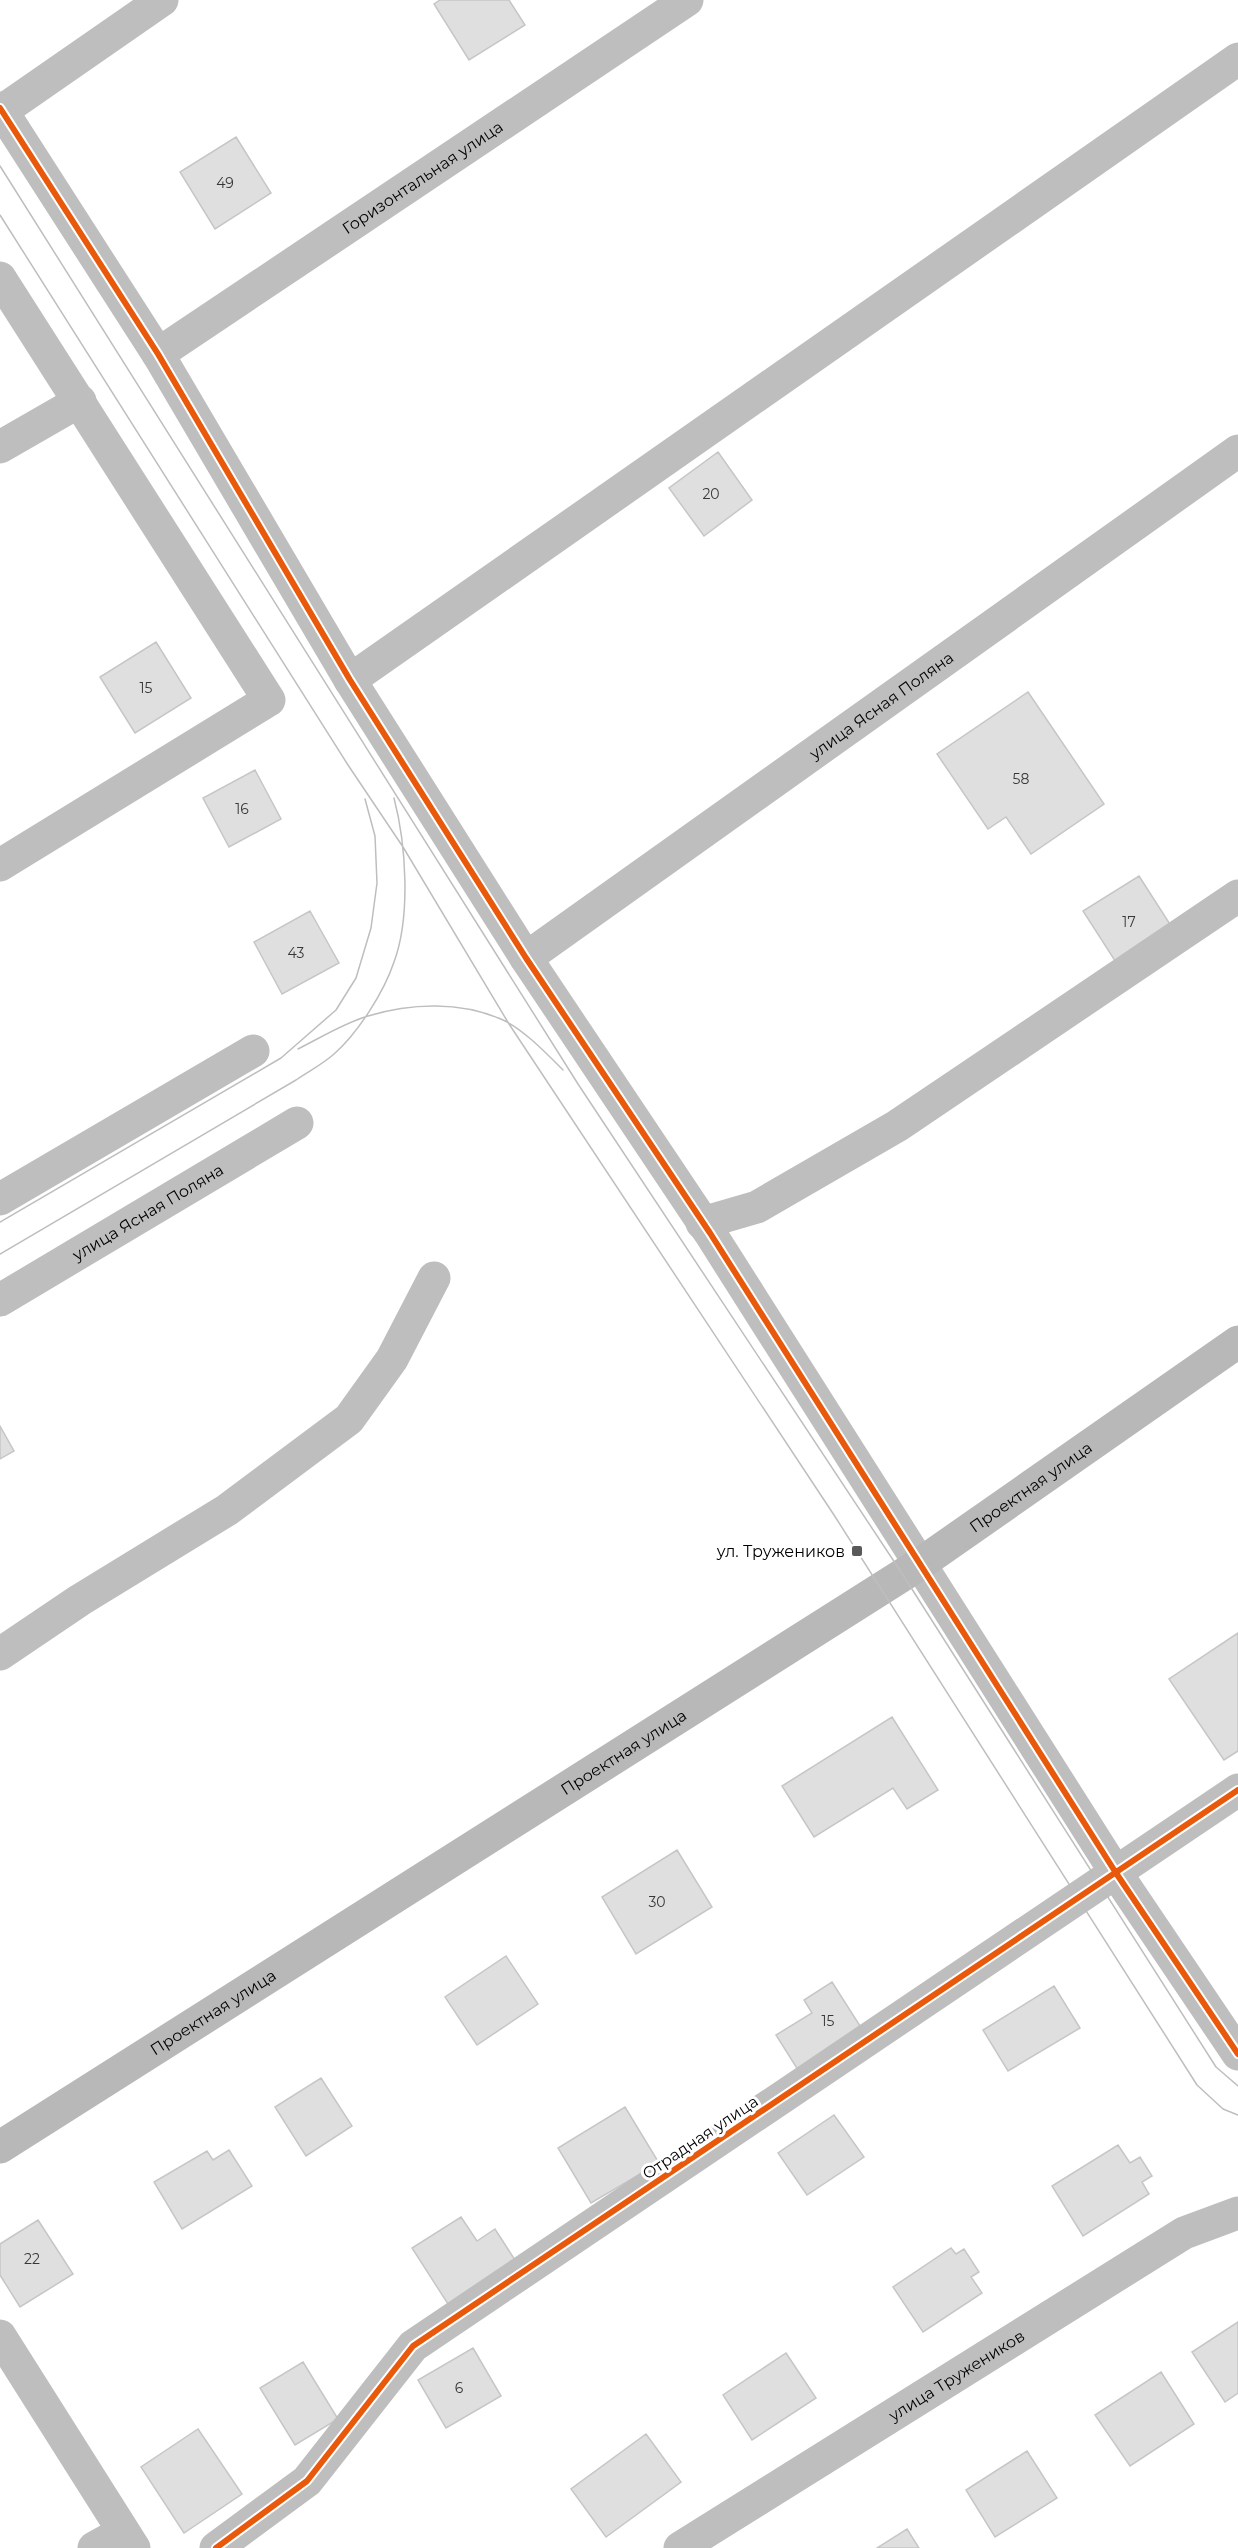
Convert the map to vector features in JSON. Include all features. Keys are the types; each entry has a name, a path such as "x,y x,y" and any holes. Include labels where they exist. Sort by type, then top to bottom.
{"main road":[{"name":"Проектная улица","path":"0,2147 920,1564 1238,1342"}],"street":[{"path":"162,0 1,109 158,354 350,680 526,958 702,1223 1116,1873 1238,2054"},
{"name":"Горизонтальная улица","path":"158,354 687,0"},
{"path":"350,680 1238,60"},
{"path":"0,278 269,700 0,865"},
{"path":"0,447 80,401"},
{"name":"улица Ясная Поляна","path":"526,958 1238,451"},
{"path":"702,1223 757,1207 897,1126 1238,896"},
{"path":"0,1199 253,1051"},
{"name":"улица Ясная Поляна","path":"0,1300 297,1123"},
{"path":"0,1654 80,1600 227,1510 349,1419 392,1359 434,1278"},
{"name":"Отрадная улица","path":"216,2548 307,2481 413,2346 1238,1790"},
{"name":"улица Тружеников","path":"680,2548 1184,2233 1238,2213"},
{"path":"0,2336 129,2540 94,2548"}],"building":[{"path":"440,0 509,0 525,25 469,60 434,4"},
{"path":"236,137 271,193 215,229 180,172"},
{"path":"718,452 752,500 704,536 669,488"},
{"path":"156,642 191,698 135,733 100,677"},
{"path":"1028,692 1104,804 1031,854 1006,817 988,829 937,754"},
{"path":"255,770 281,819 229,847 203,798"},
{"path":"1139,876 1175,932 1119,967 1083,911"},
{"path":"310,911 339,963 282,994 254,942"},
{"path":"0,1426 14,1451 0,1459"},
{"path":"1238,1633 1238,1751 1224,1760 1169,1679"},
{"path":"892,1717 938,1790 907,1809 893,1788 814,1837 782,1786"},
{"path":"677,1850 712,1907 636,1954 602,1897"},
{"path":"506,1956 538,2004 477,2045 445,1997"},
{"path":"832,1982 862,2029 798,2070 776,2035 812,2013 804,2000"},
{"path":"1054,1986 1080,2028 1008,2071 983,2030"},
{"path":"321,2078 352,2126 306,2156 275,2107"},
{"path":"625,2107 659,2163 591,2203 558,2148"},
{"path":"834,2115 864,2157 807,2195 778,2153"},
{"path":"1118,2145 1130,2163 1140,2157 1152,2176 1142,2182 1149,2194 1083,2236 1052,2186"},
{"path":"229,2150 252,2186 182,2229 154,2182 207,2151 213,2160"},
{"path":"461,2217 477,2241 495,2229 515,2260 448,2304 412,2248"},
{"path":"38,2220 73,2274 20,2307 0,2275 0,2244"},
{"path":"951,2248 956,2254 964,2249 979,2272 971,2277 982,2293 923,2332 893,2287"},
{"path":"1238,2322 1238,2393 1225,2402 1192,2352"},
{"path":"473,2348 501,2396 446,2428 418,2380"},
{"path":"786,2353 816,2398 752,2440 723,2395"},
{"path":"303,2362 338,2419 295,2445 260,2388"},
{"path":"1161,2372 1194,2424 1130,2466 1095,2415"},
{"path":"198,2429 242,2494 184,2533 141,2467"},
{"path":"646,2434 681,2482 606,2537 571,2489"},
{"path":"1027,2451 1057,2498 995,2537 966,2490"},
{"path":"907,2529 919,2548 877,2548"}],"tram line":[{"path":"0,166 578,1084 903,1575 1216,2067 1238,2086"},
{"path":"0,215 348,765 403,847 509,1024 834,1515 1197,2085 1223,2109 1238,2115"},
{"path":"0,1254 296,1080 330,1058 352,1035 390,974 403,923 404,858 394,798"},
{"path":"0,1222 281,1058 336,1010 356,978 371,928 377,883 375,836 365,799"},
{"path":"298,1049 368,1016 401,1008 453,1007 487,1014 511,1024 563,1070"}],"cycle path":[{"path":"0,108 158,354 350,680 526,958 710,1233 1116,1873 1238,2054"},
{"path":"216,2548 307,2481 413,2346 1238,1790"}],"place":[{"name":"ул. Тружеников","path":"857,1551"}]}
